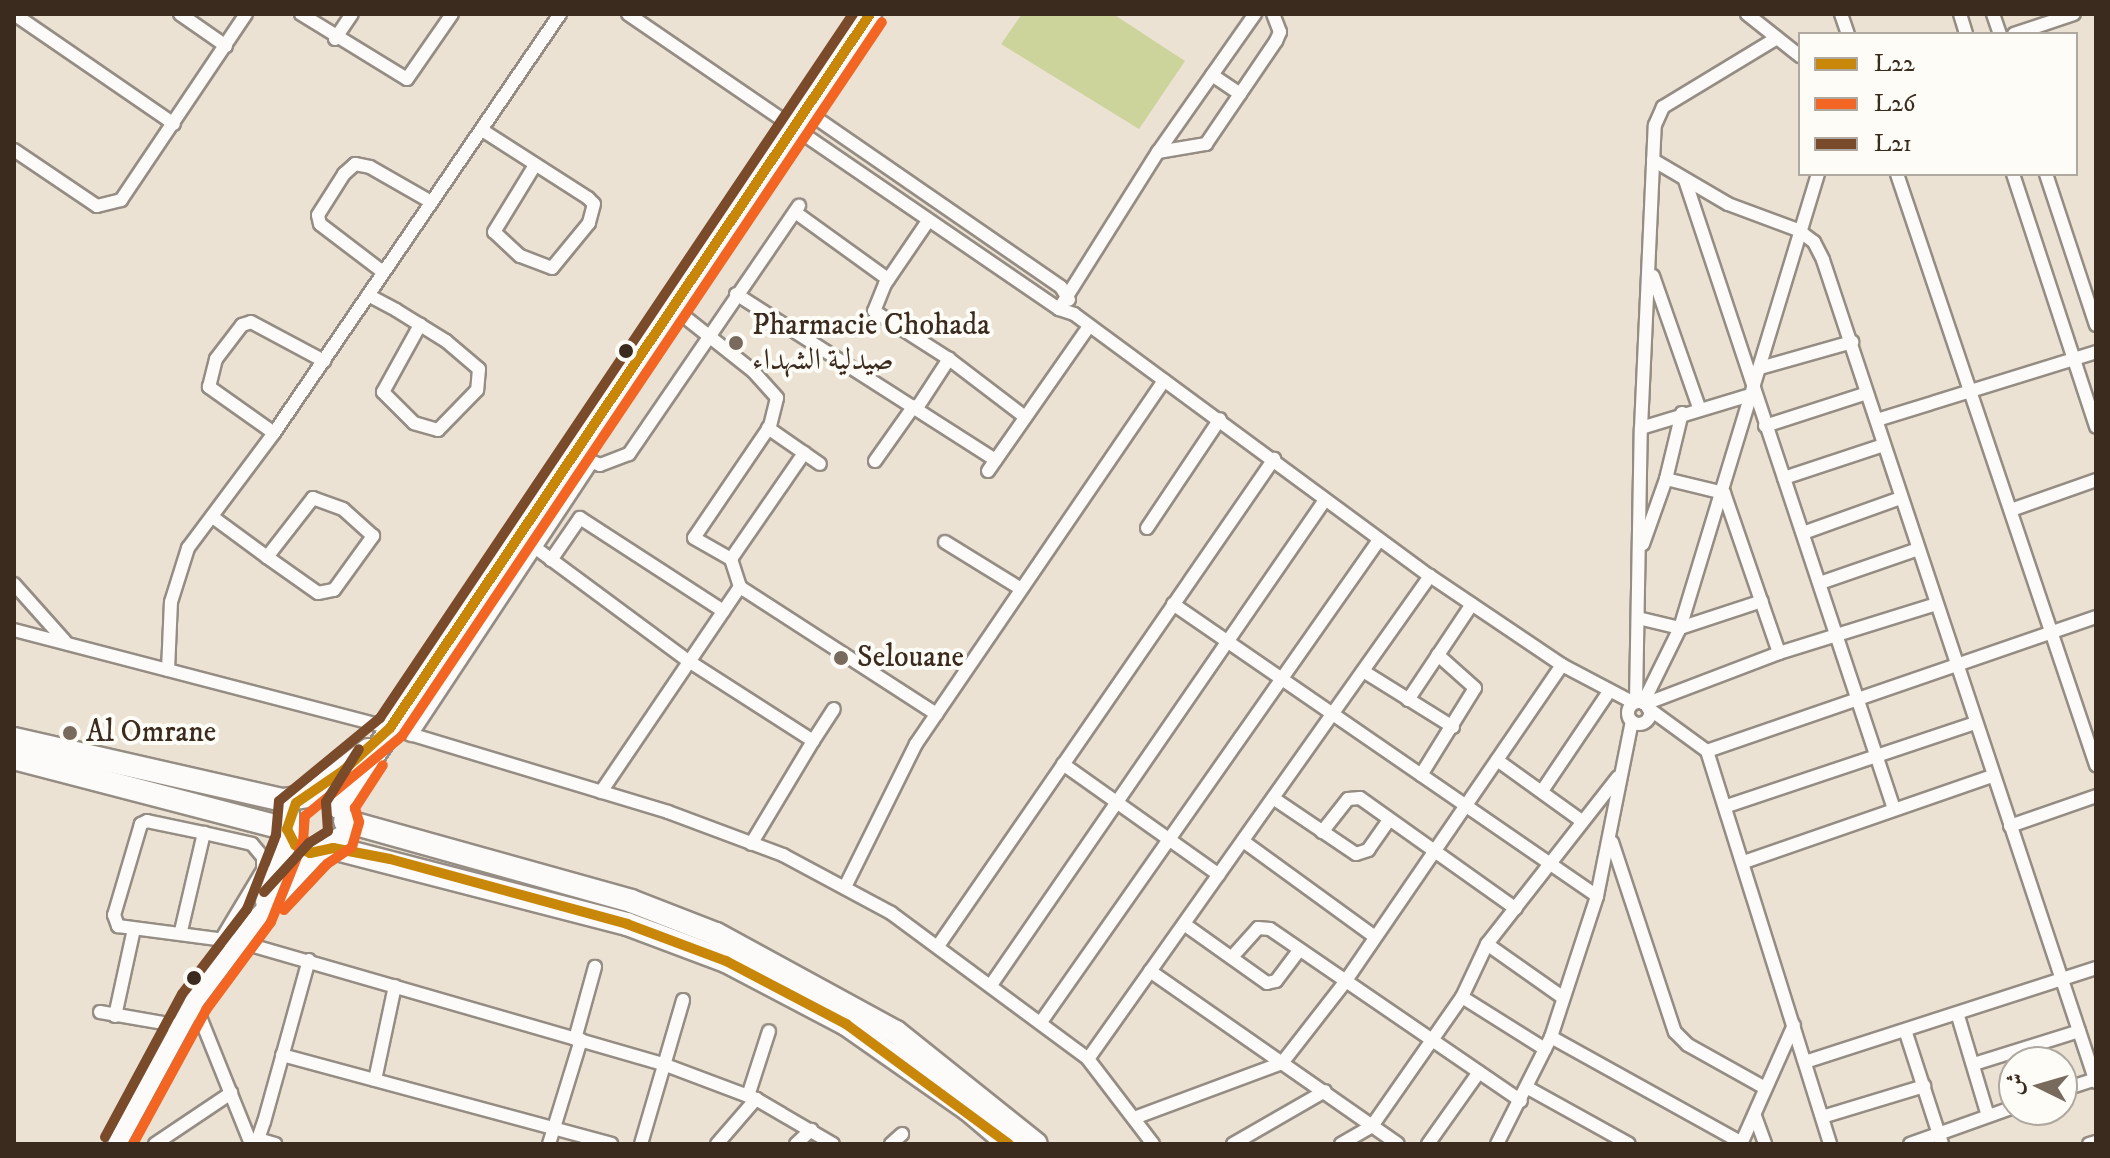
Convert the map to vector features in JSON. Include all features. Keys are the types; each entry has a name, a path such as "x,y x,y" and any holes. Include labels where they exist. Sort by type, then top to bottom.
{"highway":[{"path":"326,850 342,814 394,734 582,458 671,306 870,14"},
{"path":"289,833 291,809 394,734"},
{"path":"14,739 239,794 326,797 342,814 631,901 716,934 896,1032 1036,1144"},
{"path":"14,758 289,833 302,850 326,850 627,924 726,961 846,1024 969,1110 1009,1144"}],"street":[{"path":"14,14 174,124"},
{"path":"180,14 226,46"},
{"path":"14,150 85,200 110,205 133,185 246,14"},
{"path":"301,14 335,39 407,79 452,14"},
{"path":"335,39 352,14"},
{"path":"168,670 175,580 188,548 214,518 274,433 560,14"},
{"path":"628,14 797,118 1067,296 1074,314"},
{"path":"1059,309 1158,152 1255,14"},
{"path":"1158,152 1206,144 1280,32 1273,14"},
{"path":"1747,14 1798,54"},
{"path":"2020,32 2074,14"},
{"path":"1639,711 1641,428 1655,125 1663,107 1777,38"},
{"path":"1212,75 1240,94"},
{"path":"797,118 928,221 1059,309 1074,314 1430,576 1562,665 1639,711 1673,724 1707,751 1727,806 1830,1144"},
{"path":"482,130 535,165 594,204 589,223 552,268 520,256 494,232 535,165"},
{"path":"1653,160 1685,180 1770,223 1798,230 1814,242 1823,260 2095,1081"},
{"path":"383,272 320,224 318,215 338,183 355,164 370,167 431,202"},
{"path":"1498,1144 1551,1037 1597,896 1611,839 1618,777 1639,711 1680,628 1724,493 1751,389 1817,176"},
{"path":"1898,176 2094,750 2096,765"},
{"path":"2014,176 2096,427"},
{"path":"2047,176 2096,325"},
{"path":"1685,180 1751,389 1803,533 1894,809"},
{"path":"394,734 537,549 582,458 616,462 629,454 797,209 888,279"},
{"path":"928,221 874,302 876,314 949,359 1025,417"},
{"path":"1650,270 1699,407"},
{"path":"736,294 996,460"},
{"path":"368,295 420,325 454,348 482,376 452,421 438,430 414,423 383,392 420,325"},
{"path":"671,306 753,371 777,398 768,428 694,538 731,559 740,587 936,714"},
{"path":"274,433 209,387 216,359 242,325 251,322 324,361"},
{"path":"988,471 1089,326"},
{"path":"1760,368 1852,342"},
{"path":"1877,420 2096,352"},
{"path":"875,461 949,359"},
{"path":"845,887 892,789 936,714 1164,380"},
{"path":"1641,428 1751,389"},
{"path":"1765,426 1867,393"},
{"path":"1639,555 1666,479 1682,413"},
{"path":"1147,528 1220,419"},
{"path":"768,428 820,464"},
{"path":"1784,478 1884,445"},
{"path":"731,559 804,453"},
{"path":"938,946 1274,459"},
{"path":"1666,479 1724,493"},
{"path":"2011,510 2096,480"},
{"path":"1724,493 1779,653"},
{"path":"214,518 267,557 318,593 329,594 373,536 352,514 313,498 267,557"},
{"path":"1803,533 1901,498"},
{"path":"991,985 1325,500"},
{"path":"551,560 580,518 723,611"},
{"path":"1041,1022 1171,841 1379,540"},
{"path":"945,542 1021,589"},
{"path":"537,549 687,660 813,741"},
{"path":"1820,583 1918,549"},
{"path":"1088,1059 1430,576"},
{"path":"14,584 67,643"},
{"path":"601,792 687,660 740,587"},
{"path":"1638,618 1680,628 1762,601"},
{"path":"1173,604 1597,896"},
{"path":"1408,700 1472,604"},
{"path":"1639,711 1779,653 1936,604"},
{"path":"1707,751 1957,661 2096,617"},
{"path":"14,630 168,670 601,792 751,844 845,887 938,946 1041,1022 1088,1059 1153,1144"},
{"path":"1421,775 1475,688 1438,655"},
{"path":"1134,1118 1282,1063 1345,982 1562,665"},
{"path":"1363,671 1453,727"},
{"path":"1542,791 1609,694"},
{"path":"751,844 834,709"},
{"path":"1727,806 1975,723"},
{"path":"1497,760 1582,821"},
{"path":"1063,764 1219,875"},
{"path":"1744,862 1993,776"},
{"path":"1343,1143 1372,1126 1462,997 1487,944 1618,777"},
{"path":"2010,826 2096,796"},
{"path":"1273,798 1348,852 1364,853 1389,820"},
{"path":"1322,832 1352,798 1389,820 1516,909"},
{"path":"117,1144 230,941 263,870 263,857 252,844 166,822 141,824 114,915 118,926 181,931 230,941 309,960 663,1064 752,1097 833,1144"},
{"path":"181,931 204,833"},
{"path":"259,916 289,833"},
{"path":"1611,839 1675,1032 1688,1045 1765,1088"},
{"path":"1243,841 1375,937"},
{"path":"230,941 326,850"},
{"path":"1184,924 1271,983 1299,951"},
{"path":"1232,957 1264,927 1521,1101"},
{"path":"115,1016 134,929"},
{"path":"1487,944 1562,997"},
{"path":"253,1142 309,960"},
{"path":"549,1144 595,967"},
{"path":"1805,1062 1906,1033 2096,968"},
{"path":"1150,971 1398,1144"},
{"path":"375,1080 395,986"},
{"path":"1462,997 1545,1049"},
{"path":"641,1144 683,1000"},
{"path":"194,1002 253,1142"},
{"path":"100,1012 180,1026"},
{"path":"1958,1016 1988,1116"},
{"path":"1551,1037 1741,1144 1794,1025"},
{"path":"717,1144 752,1097 769,1031"},
{"path":"1974,1064 2079,1031"},
{"path":"1906,1033 1940,1139"},
{"path":"282,1055 611,1144"},
{"path":"1428,1144 1479,1072"},
{"path":"1822,1117 1924,1086"},
{"path":"1528,1088 1629,1144"},
{"path":"1233,1144 1325,1091"},
{"path":"155,1144 231,1093"},
{"path":"1910,1144 1940,1139 1998,1113"},
{"path":"1755,1116 1765,1144"},
{"path":"796,1144 811,1130"},
{"path":"891,1144 902,1134"},
{"path":"253,1142 275,1144"},
{"path":"2089,1144 2096,1142"}],"green space":[{"path":"1022,14 1113,14 1185,61 1139,129 1001,44"}],"transit line":[{"name":"L21","path":"105,1137 182,994 247,909 276,835 279,801 380,718 853,14"},
{"name":"L22","path":"870,14 390,728 344,770 296,803 287,829 295,845 310,853 333,848 390,859 627,924 726,961 846,1024 1009,1144"},
{"name":"L26","path":"133,1144 206,1010 271,922 303,842 305,816 402,736 882,22"},
{"name":"L21","path":"264,892 309,843 328,831 326,802 359,749"},
{"name":"L26","path":"284,910 327,864 352,847 359,822 355,808 383,765"}],"place":[{"name":"Pharmacie Chohada صيدلية الشهداء","path":"736,343"},
{"name":"Selouane","path":"841,658"},
{"name":"Al Omrane","path":"70,733"}]}
